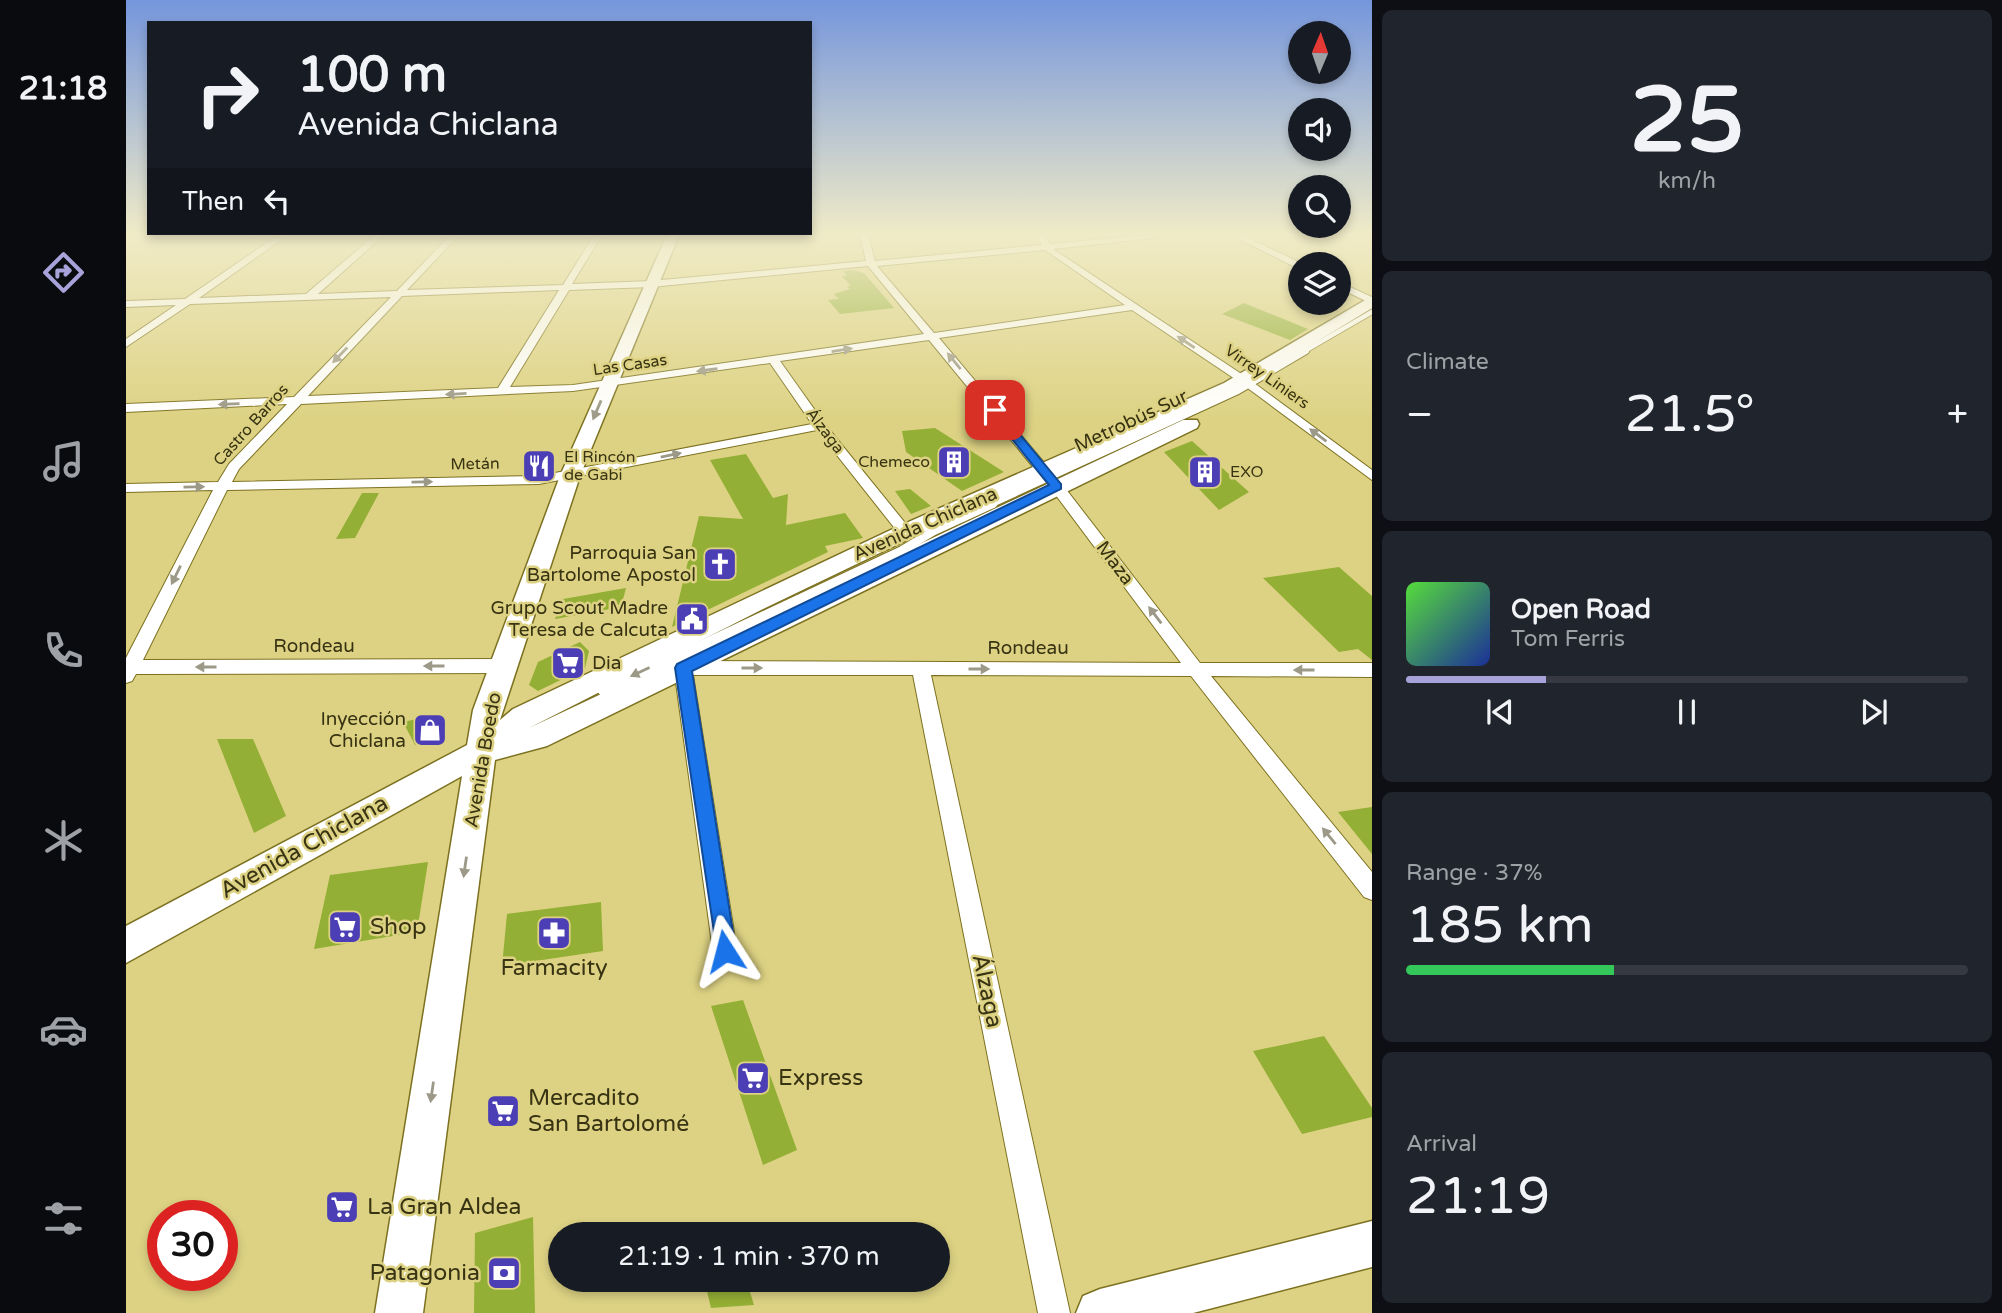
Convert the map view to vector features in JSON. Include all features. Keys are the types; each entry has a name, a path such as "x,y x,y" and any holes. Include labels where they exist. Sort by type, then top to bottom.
{"main road":[{"name":"Avenida Boedo","path":"399,1313 487,710 570,476 646,296"},
{"name":"Avenida Chiclana","path":"1250,385 1372,302"},
{"name":"Avenida Chiclana","path":"482,751 537,738 683,668 1050,478 1250,385 1372,323"},
{"name":"Avenida Chiclana","path":"126,945 482,751 523,717 751,604 905,532 1050,478"},
{"path":"1100,1313 1372,1244"}],"street":[{"path":"126,344 194,296"},
{"path":"307,299 310,296"},
{"path":"126,304 369,296"},
{"name":"Castro Barros","path":"128,670 221,486 247,452 397,296"},
{"path":"500,392 560,296"},
{"name":"Maza","path":"899,296 1050,478 1196,670 1372,889"},
{"name":"Virrey Liniers","path":"1118,296 1250,385 1372,477"},
{"name":"Las Casas","path":"126,408 500,392 608,384 1133,307"},
{"name":"Álzaga","path":"774,360 820,426 905,532"},
{"name":"Metán","path":"126,488 539,480 820,426"},
{"name":"Rondeau","path":"128,670 502,666"},
{"path":"683,668 725,951"},
{"name":"Rondeau","path":"683,668 1372,670"},
{"name":"Álzaga","path":"921,669 1054,1313"}],"lane":[{"path":"1250,385 1372,312"},
{"path":"482,751 534,723 1050,478"}],"building":[{"path":"836,296 884,296 894,308 840,314 828,300 839,299"},
{"path":"1244,303 1308,329 1290,340 1222,314"},
{"name":"Chemeco","path":"935,428 1004,472 962,491 906,452 902,431"},
{"name":"EXO","path":"1192,441 1249,492 1219,510 1164,452"},
{"path":"746,454 773,498 788,494 786,525 845,513 863,538 825,546 828,552 672,627 699,516 743,519 710,460"},
{"path":"910,489 931,506 911,514 895,491"},
{"path":"362,493 379,493 355,538 336,539"},
{"path":"1339,567 1372,596 1372,660 1358,649 1339,652 1263,578"},
{"path":"626,588 621,607 555,619 563,599"},
{"path":"580,642 589,651 585,668 538,691 529,685 538,662"},
{"path":"440,714 435,733 415,745 403,722"},
{"path":"217,739 253,739 286,816 254,833"},
{"path":"1372,807 1372,854 1338,812"},
{"path":"428,862 417,932 314,949 330,875"},
{"name":"Farmacity","path":"601,902 603,951 502,966 507,914"},
{"name":"Express","path":"743,1000 797,1150 763,1165 711,1006"},
{"path":"1324,1036 1372,1108 1372,1117 1302,1134 1253,1051"},
{"name":"Patagonia","path":"533,1217 535,1313 474,1313 475,1233"},
{"path":"707,1292 750,1292 754,1305 711,1308"}],"place":[{"name":"Chemeco","path":"954,462"},
{"name":"El Rincón de Gabi","path":"539,466"},
{"name":"EXO","path":"1205,472"},
{"name":"Parroquia San Bartolome Apostol","path":"720,564"},
{"name":"Grupo Scout Madre Teresa de Calcuta","path":"692,619"},
{"name":"Dia","path":"568,663"},
{"name":"Inyección Chiclana","path":"430,730"},
{"name":"Shop","path":"345,927"},
{"name":"Farmacity","path":"554,933"},
{"name":"Express","path":"753,1078"},
{"name":"Mercadito San Bartolomé","path":"503,1111"},
{"name":"La Gran Aldea","path":"342,1207"},
{"name":"Patagonia","path":"504,1273"}],"route":[{"path":"725,951 683,668 1057,486 995,410"}]}
